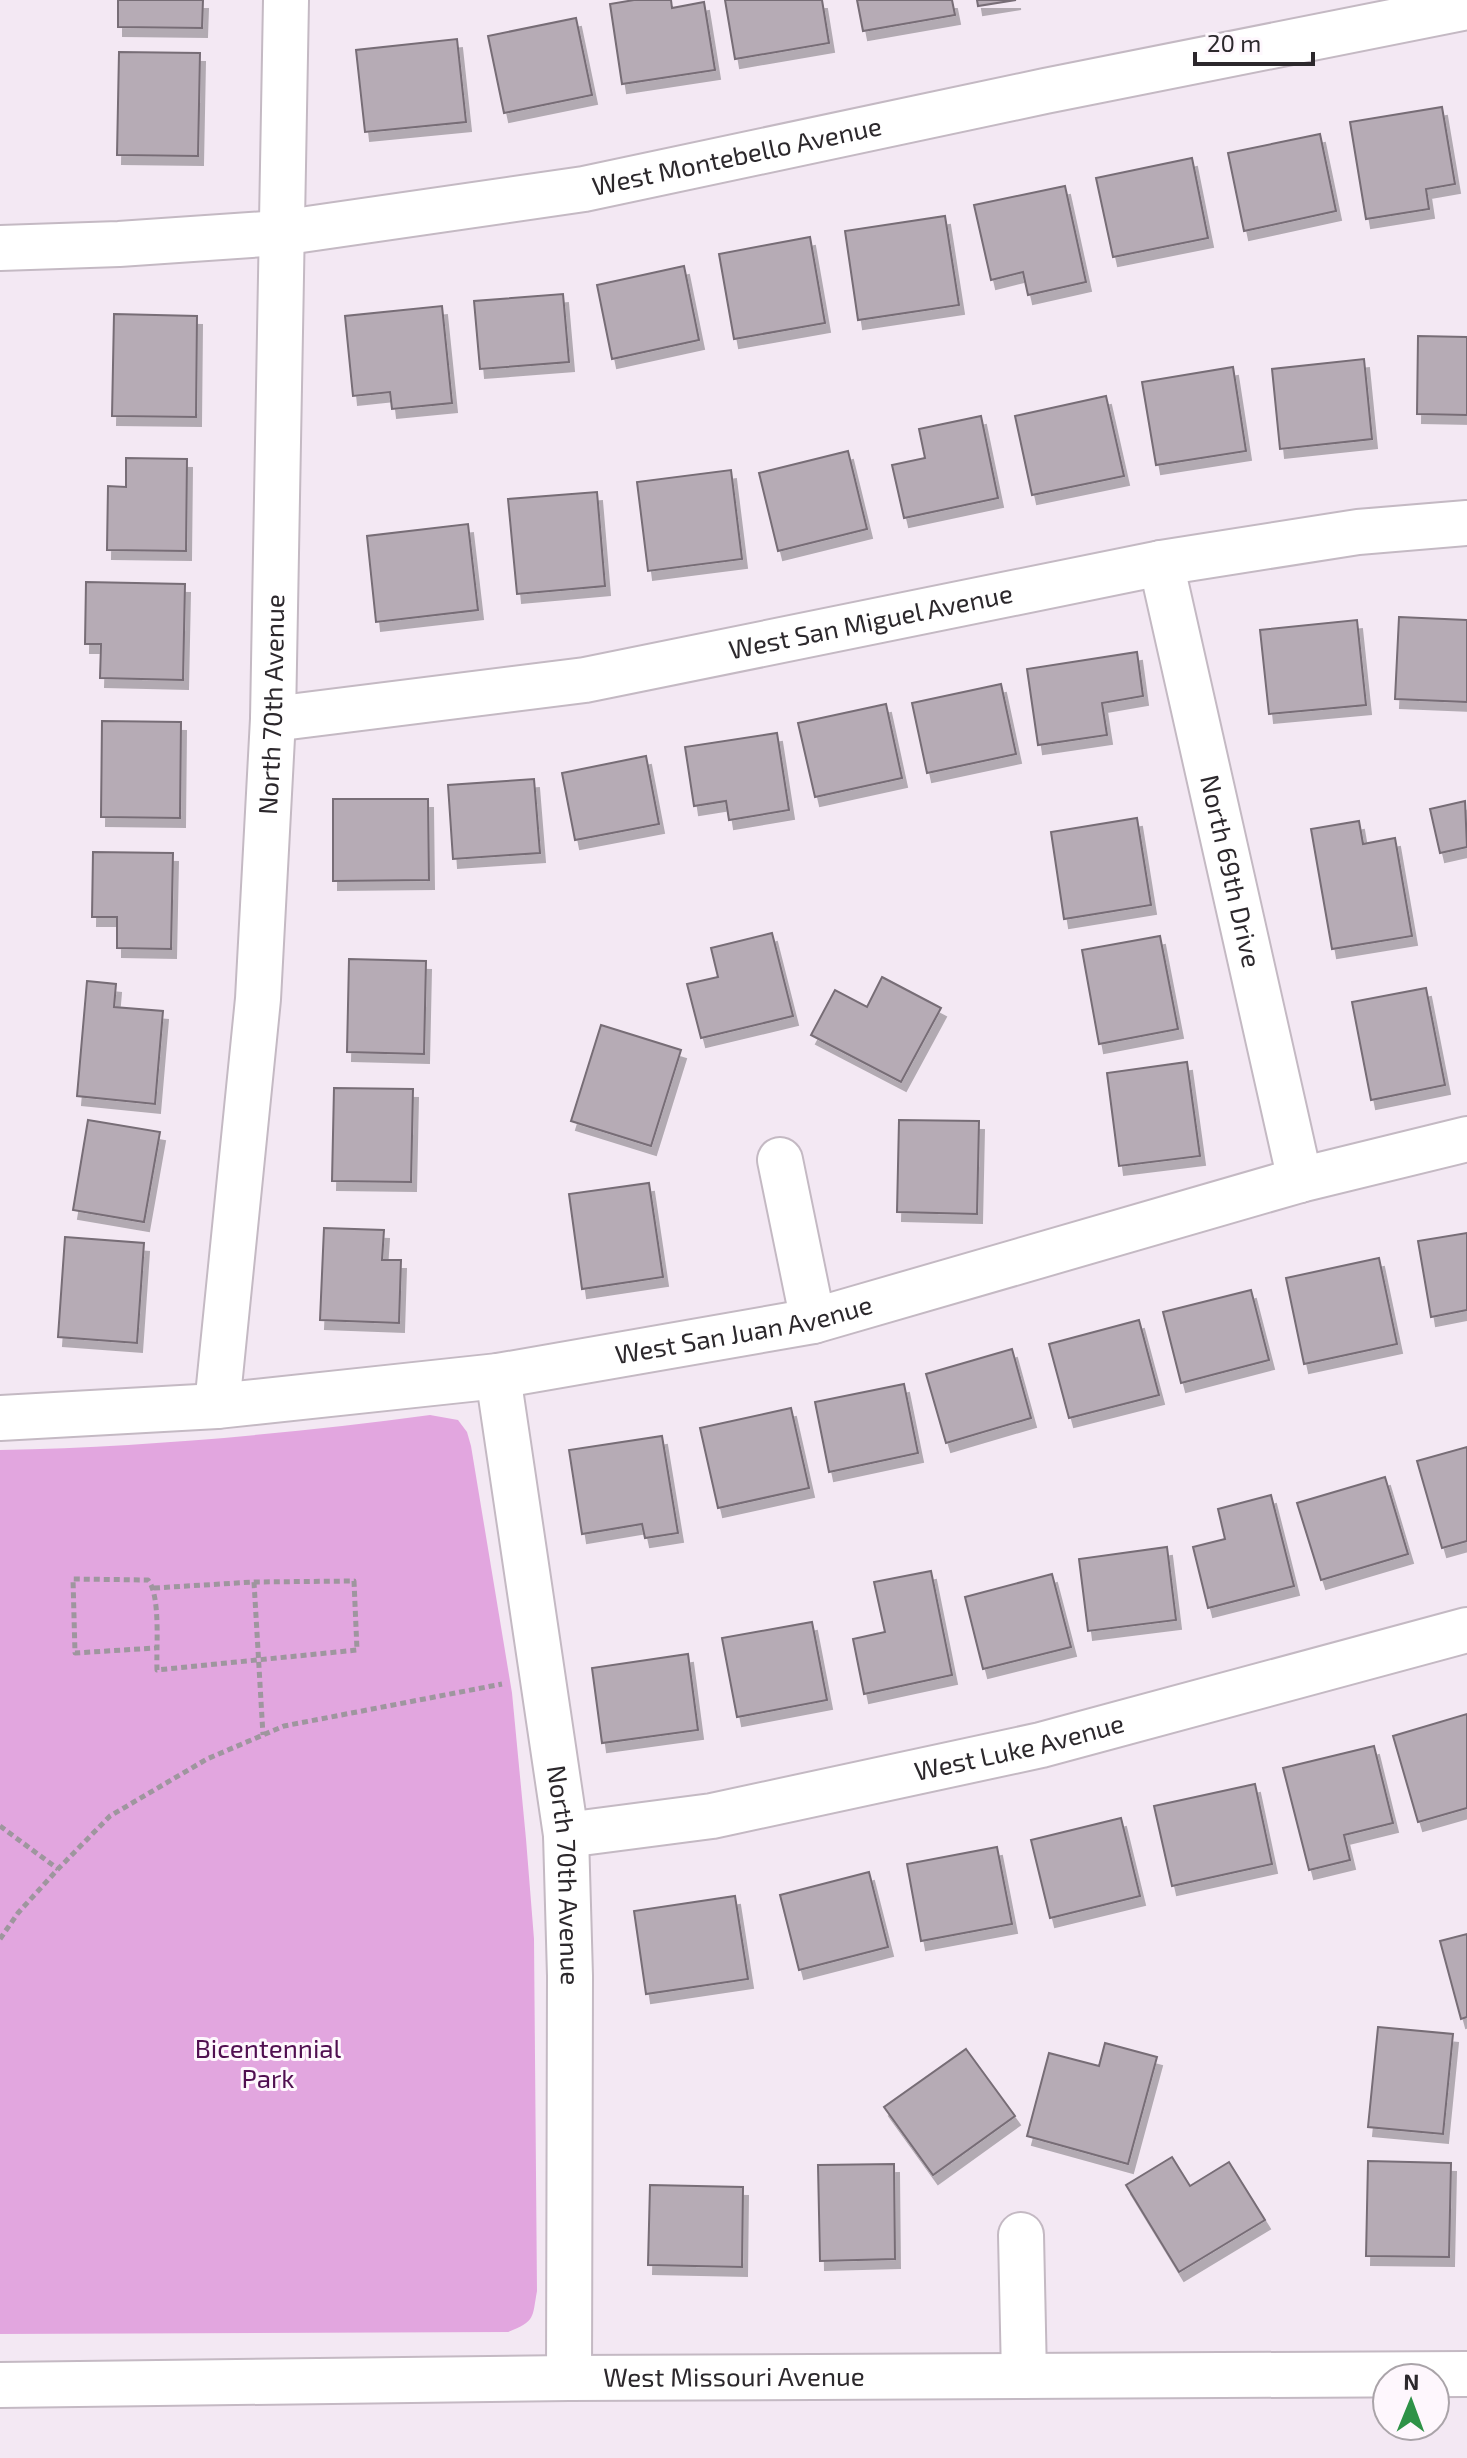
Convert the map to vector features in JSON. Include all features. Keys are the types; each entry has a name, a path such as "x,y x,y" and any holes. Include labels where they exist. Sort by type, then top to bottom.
{"street":[{"name":"North 70th Avenue","path":"217,1406 258,999 273,719 286,0"},
{"name":"West Montebello Avenue","path":"0,248 280,233 584,189 1045,91 1467,7"},
{"name":"West San Miguel Avenue","path":"273,719 585,680 1161,563 1358,532 1467,523"},
{"name":"North 69th Drive","path":"1161,563 1300,1180"},
{"name":"West San Juan Avenue","path":"0,1418 217,1406 498,1376 813,1321 1300,1180 1467,1139"},
{"path":"780,1160 813,1321"},
{"name":"North 70th Avenue","path":"498,1376 566,1835 570,1976 569,2378"},
{"name":"West Luke Avenue","path":"566,1835 712,1816 1041,1745 1467,1630"},
{"path":"1021,2235 1024,2376"},
{"name":"West Missouri Avenue","path":"0,2385 569,2378 1467,2374"}],"path":[{"path":"154,1588 254,1582 354,1581 357,1650 157,1670 154,1588 148,1580 73,1579 75,1653 156,1648"},
{"path":"254,1582 263,1735"},
{"path":"0,1939 18,1913 110,1816 207,1759 284,1726 494,1685 542,1679"},
{"path":"0,1826 58,1869"}],"green space":[{"name":"Bicentennial Park","path":"430,1415 458,1420 467,1432 512,1693 534,1939 537,2291 531,2318 508,2332 0,2334 0,1450 215,1438"}],"building":[{"path":"118,0 203,0 202,28 118,27"},
{"path":"634,0 671,0 672,8 704,2 715,70 622,84 610,4"},
{"path":"725,0 822,0 829,43 735,59"},
{"path":"857,0 952,0 955,15 863,31"},
{"path":"977,0 1016,0 978,6"},
{"path":"576,18 592,95 504,113 488,36"},
{"path":"457,39 466,122 365,132 356,50"},
{"path":"119,52 200,53 198,156 117,155"},
{"path":"1442,107 1455,184 1426,189 1429,209 1366,219 1350,122"},
{"path":"1320,134 1336,211 1244,231 1228,153"},
{"path":"1192,158 1208,238 1113,257 1096,178"},
{"path":"1065,186 1086,282 1028,295 1023,272 991,280 974,205"},
{"path":"945,216 959,305 858,320 845,231"},
{"path":"810,237 825,323 734,339 719,254"},
{"path":"684,266 699,340 612,359 597,285"},
{"path":"563,294 569,362 480,369 474,301"},
{"path":"442,306 452,403 392,409 390,392 353,396 345,316"},
{"path":"114,314 197,316 196,417 112,416"},
{"path":"1418,336 1467,337 1467,415 1417,414"},
{"path":"1364,359 1372,439 1280,449 1272,369"},
{"path":"1233,367 1246,451 1156,465 1142,382"},
{"path":"1106,396 1124,476 1032,495 1015,416"},
{"path":"981,416 998,498 904,518 892,465 925,458 919,429"},
{"path":"848,451 867,529 778,551 759,473"},
{"path":"126,458 187,459 186,551 107,550 108,486 126,487"},
{"path":"731,470 742,559 648,571 637,482"},
{"path":"597,492 605,586 517,594 508,499"},
{"path":"468,524 478,610 376,622 367,536"},
{"path":"86,582 185,584 183,680 100,678 101,644 85,644"},
{"path":"1399,617 1467,620 1467,702 1395,699"},
{"path":"1357,620 1366,705 1269,714 1260,630"},
{"path":"1137,652 1143,696 1102,703 1107,735 1038,745 1027,669"},
{"path":"1001,684 1016,754 927,773 912,703"},
{"path":"886,704 902,778 815,797 798,723"},
{"path":"102,721 181,722 180,818 101,817"},
{"path":"777,733 789,810 729,820 726,801 694,806 685,747"},
{"path":"646,756 659,824 575,840 562,773"},
{"path":"534,779 540,853 453,859 448,785"},
{"path":"333,799 428,799 429,880 333,881"},
{"path":"1465,801 1467,847 1440,853 1430,809"},
{"path":"1137,818 1151,905 1064,919 1051,832"},
{"path":"1359,821 1363,844 1395,838 1412,936 1332,949 1311,829"},
{"path":"93,852 173,853 171,949 117,948 117,917 92,917"},
{"path":"772,933 793,1016 701,1038 687,984 718,977 711,948"},
{"path":"1160,936 1178,1029 1099,1044 1082,950"},
{"path":"349,959 426,961 424,1054 347,1052"},
{"path":"882,977 941,1008 901,1082 811,1035 835,990 867,1007"},
{"path":"87,981 116,984 114,1007 163,1011 155,1104 77,1096"},
{"path":"1426,988 1445,1085 1371,1100 1352,1002"},
{"path":"601,1025 681,1050 651,1146 571,1121"},
{"path":"1187,1062 1200,1156 1119,1166 1107,1073"},
{"path":"334,1088 413,1089 411,1182 332,1181"},
{"path":"88,1120 160,1132 144,1222 73,1210"},
{"path":"899,1120 979,1121 977,1214 897,1212"},
{"path":"649,1183 663,1277 582,1289 569,1194"},
{"path":"324,1228 384,1230 382,1260 401,1260 399,1323 320,1320"},
{"path":"1467,1233 1467,1310 1431,1317 1418,1241"},
{"path":"65,1237 144,1243 137,1343 58,1337"},
{"path":"1379,1258 1397,1344 1304,1364 1286,1278"},
{"path":"1251,1290 1269,1360 1181,1383 1163,1312"},
{"path":"1139,1320 1159,1395 1069,1418 1049,1344"},
{"path":"1012,1349 1031,1418 946,1443 926,1374"},
{"path":"904,1384 918,1453 829,1472 815,1402"},
{"path":"791,1408 809,1488 718,1508 700,1428"},
{"path":"662,1436 678,1533 645,1538 642,1524 582,1534 569,1450"},
{"path":"1467,1447 1467,1541 1442,1548 1417,1461"},
{"path":"1385,1477 1408,1554 1321,1580 1297,1503"},
{"path":"1271,1495 1294,1586 1208,1608 1193,1547 1225,1539 1218,1509"},
{"path":"1167,1547 1176,1620 1088,1631 1079,1559"},
{"path":"931,1571 952,1675 864,1694 853,1639 885,1632 874,1582"},
{"path":"1052,1574 1071,1647 983,1669 965,1597"},
{"path":"812,1622 827,1700 737,1717 722,1638"},
{"path":"688,1654 698,1730 602,1743 592,1668"},
{"path":"1467,1714 1467,1808 1418,1822 1393,1736"},
{"path":"1374,1746 1393,1823 1344,1835 1350,1860 1309,1870 1283,1768"},
{"path":"1255,1784 1272,1864 1172,1886 1154,1806"},
{"path":"1121,1818 1140,1896 1050,1918 1031,1840"},
{"path":"997,1847 1012,1924 921,1941 907,1864"},
{"path":"869,1872 888,1947 799,1970 780,1895"},
{"path":"735,1896 748,1979 646,1994 634,1911"},
{"path":"1467,1934 1467,2017 1461,2019 1440,1941"},
{"path":"1378,2027 1453,2034 1443,2134 1368,2127"},
{"path":"1105,2043 1157,2057 1128,2164 1027,2136 1049,2053 1099,2066"},
{"path":"966,2049 1015,2116 933,2175 884,2107"},
{"path":"1172,2157 1190,2186 1229,2162 1265,2220 1179,2272 1126,2185"},
{"path":"1368,2161 1451,2163 1449,2257 1366,2256"},
{"path":"894,2164 895,2259 820,2261 818,2165"},
{"path":"650,2185 743,2187 742,2267 648,2265"}]}
